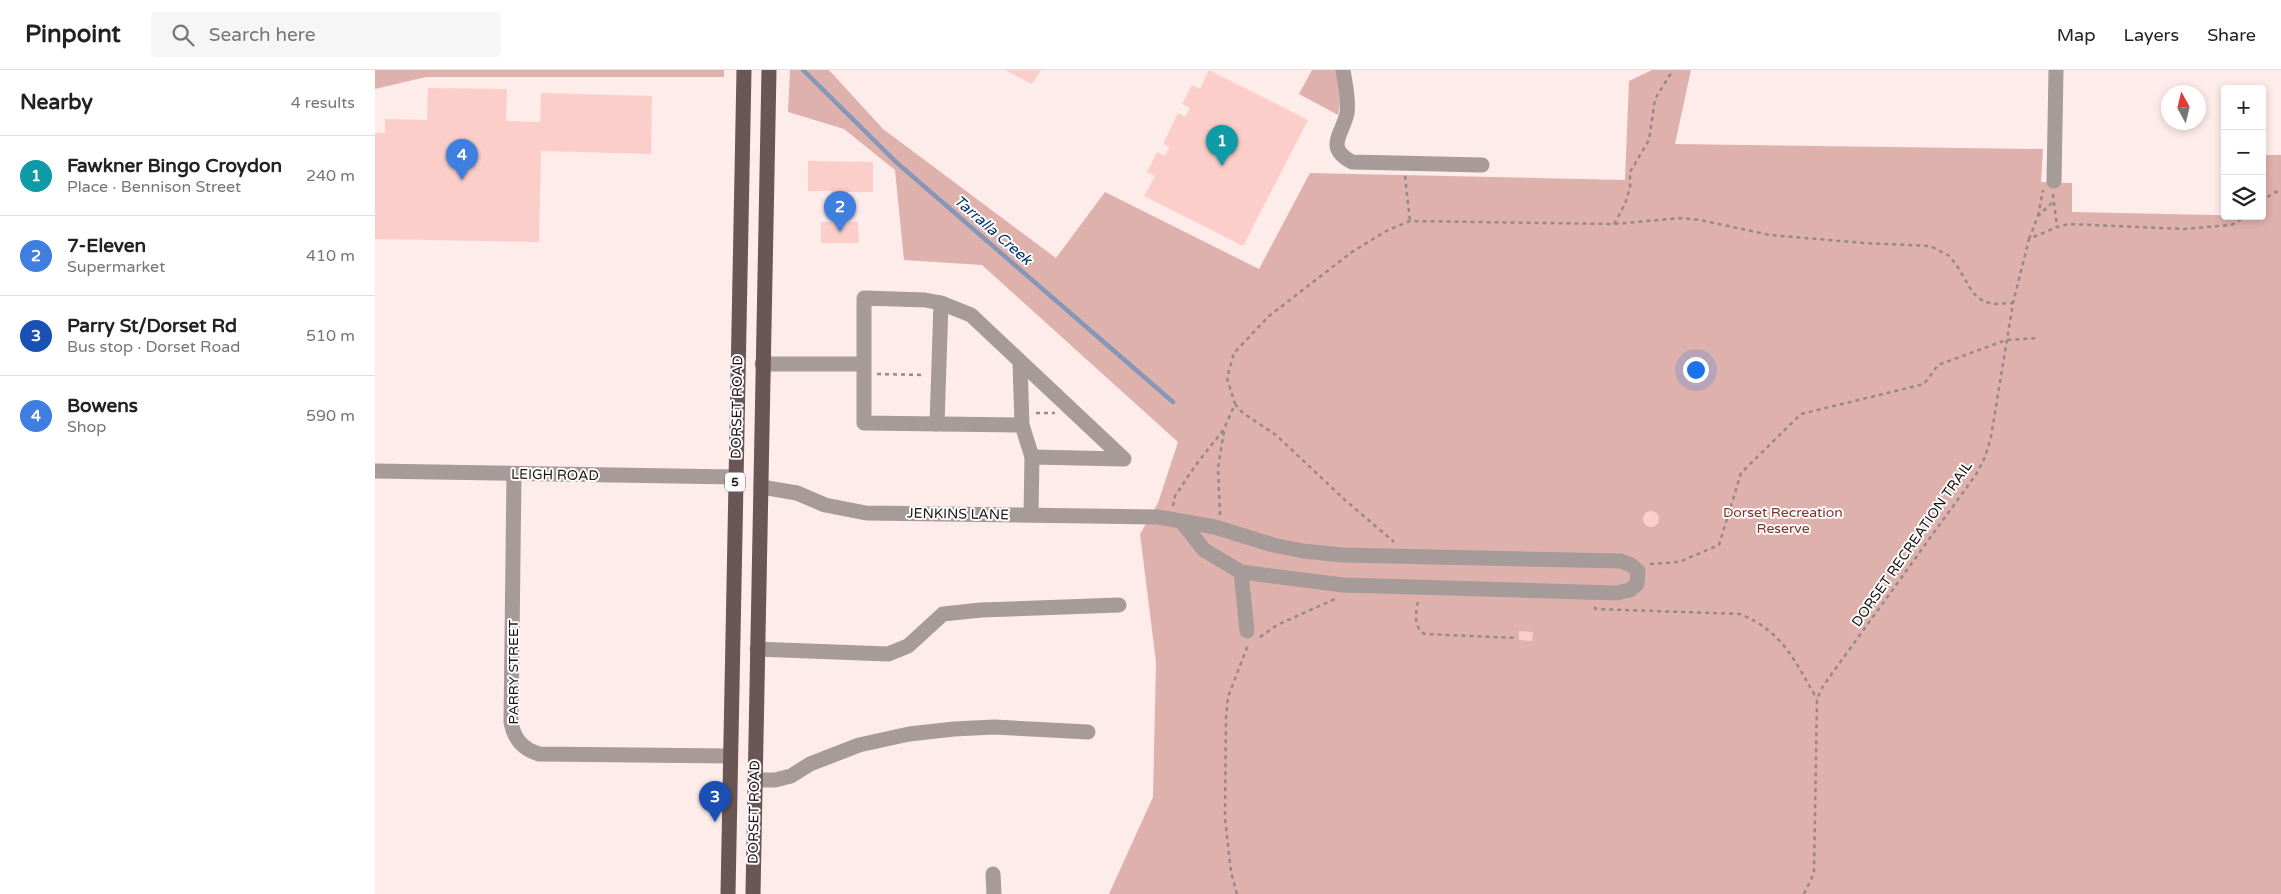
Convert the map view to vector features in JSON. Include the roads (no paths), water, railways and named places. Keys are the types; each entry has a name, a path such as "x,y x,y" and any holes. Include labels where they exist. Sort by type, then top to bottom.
{"main road":[{"name":"DORSET ROAD","path":"728,894 744,70"},
{"name":"DORSET ROAD","path":"753,894 769,70"},
{"path":"741,231 765,232"},
{"path":"735,477 761,486"}],"street":[{"path":"1343,70 1348,101 1347,115 1337,138 1337,148 1341,156 1352,162 1482,166"},
{"path":"2054,178 2056,70"},
{"path":"1022,419 937,424 864,423 864,298 925,300 941,303 971,315 1124,459 1032,457"},
{"path":"937,424 941,303"},
{"path":"1021,362 1022,419 1032,457 1031,515"},
{"path":"762,364 863,369"},
{"name":"LEIGH ROAD","path":"375,471 735,477"},
{"name":"PARRY STREET","path":"514,474 511,722 513,734 521,745 529,751 539,754 731,756"},
{"name":"JENKINS LANE","path":"761,486 797,494 825,505 866,513 1031,515 1170,520 1215,527 1245,538 1303,551 1407,556 1621,561 1631,565 1638,571 1637,584 1630,590 1617,593 1343,585 1241,572"},
{"path":"1170,520 1204,550 1241,572 1248,638"},
{"path":"757,650 888,654 909,646 943,614 981,610 1119,605"},
{"path":"755,780 775,780 791,776 809,764 859,745 909,734 994,727 1089,732"},
{"path":"993,874 994,894"}],"waterway":[{"name":"Tarralla Creek","path":"803,70 896,162 1173,402"}],"place":[{"name":"Fawkner Bingo Croydon","path":"1222,166"},
{"name":"Bowens","path":"462,180"},
{"name":"7-Eleven","path":"840,232"},
{"name":"Parry St/Dorset Rd","path":"715,822"}],"park label":[{"name":"Dorset Recreation Reserve","path":"1783,520"}]}
